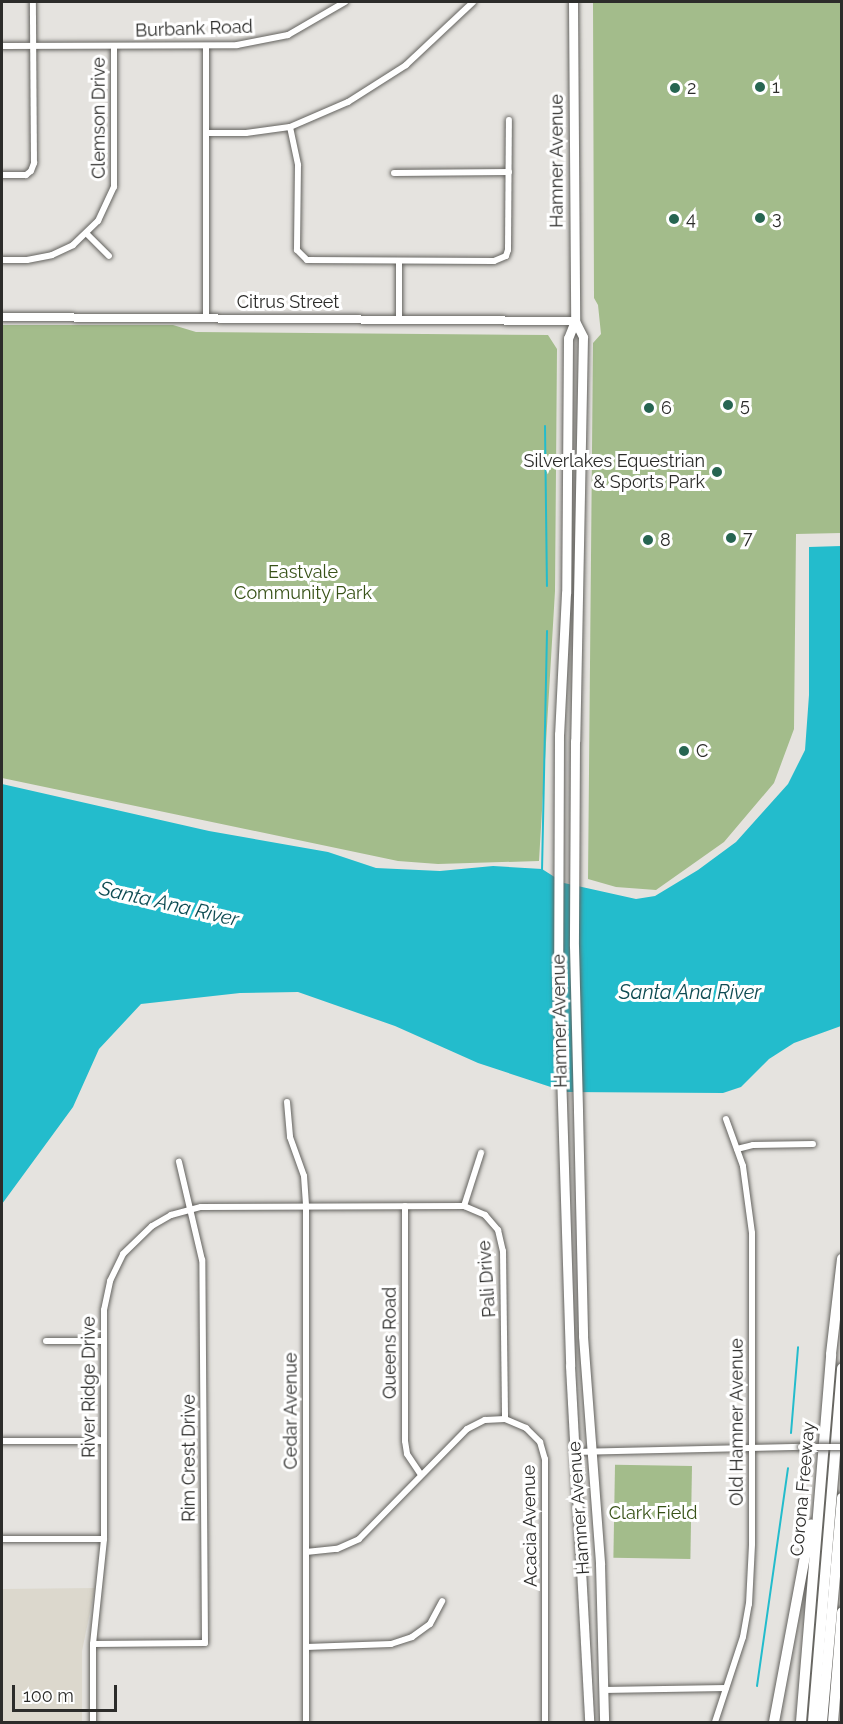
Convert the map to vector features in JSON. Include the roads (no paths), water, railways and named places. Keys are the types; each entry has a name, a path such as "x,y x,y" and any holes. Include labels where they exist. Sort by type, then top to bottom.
{"highway":[{"name":"Corona Freeway","path":"801,1722 842,1259"},
{"path":"813,1722 842,1368"},
{"path":"774,1722 822,1468"},
{"path":"822,1722 842,1498"},
{"path":"833,1722 842,1612"}],"main road":[{"name":"Hamner Avenue","path":"573,2 575,321 568,338 566,593 559,734 558,977 589,1722"},
{"name":"Hamner Avenue","path":"575,321 583,337 575,741 574,946 583,1336 600,1564 604,1722"}],"street":[{"path":"2,175 26,175 34,164 33,2"},
{"name":"Burbank Road","path":"2,46 237,45 288,35 345,2"},
{"path":"207,132 246,133 291,127 348,102 381,83 441,34 473,2"},
{"name":"Clemson Drive","path":"2,260 27,260 52,255 87,234 98,221 114,187 114,46"},
{"path":"206,46 207,319"},
{"path":"291,127 298,165 297,241 301,256 307,260 494,261 506,256 509,120"},
{"path":"394,172 509,172"},
{"path":"87,234 109,256"},
{"path":"399,261 399,319"},
{"name":"Citrus Street","path":"2,317 575,321"},
{"name":"Cedar Avenue","path":"287,1102 290,1137 304,1176 306,1206 306,1722"},
{"name":"Old Hamner Avenue","path":"715,1722 743,1637 749,1604 752,1544 752,1233 749,1198 737,1149 726,1119"},
{"path":"737,1149 753,1146 813,1144"},
{"path":"306,1206 464,1206 481,1153"},
{"name":"Rim Crest Drive","path":"93,1644 205,1643 202,1260 179,1162"},
{"name":"River Ridge Drive","path":"93,1722 93,1644 104,1539 104,1310 110,1281 123,1254 152,1226 171,1215 201,1207 306,1206"},
{"name":"Queens Road","path":"405,1206 405,1441 407,1454 421,1476"},
{"name":"Pali Drive","path":"464,1206 484,1215 498,1230 502,1240 505,1282 505,1419"},
{"path":"46,1341 104,1341"},
{"path":"306,1552 337,1549 358,1539 467,1429 484,1420 505,1419"},
{"name":"Acacia Avenue","path":"505,1419 526,1428 540,1442 546,1459 545,1722"},
{"path":"2,1441 104,1441"},
{"path":"576,1452 842,1447"},
{"path":"2,1539 104,1539"},
{"path":"306,1647 392,1644 412,1637 430,1624 442,1601"},
{"path":"603,1690 726,1688"}],"water":[{"name":"Santa Ana River","path":"841,546 841,1026 794,1043 769,1059 741,1087 723,1093 566,1092 478,1063 395,1026 298,992 240,993 141,1004 99,1049 73,1107 2,1204 2,784 209,831 328,852 376,868 440,871 493,866 542,869 564,883 636,899 655,896 698,870 736,842 788,784 805,750 809,695 809,547"}],"waterway":[{"path":"545,426 547,586"},
{"path":"542,871 547,631"},
{"path":"791,1433 798,1347"},
{"path":"757,1686 788,1468"}],"place":[{"name":"1","path":"760,87"},
{"name":"2","path":"675,88"},
{"name":"3","path":"760,218"},
{"name":"4","path":"674,219"},
{"name":"5","path":"728,405"},
{"name":"6","path":"649,408"},
{"name":"Silverlakes Equestrian & Sports Park","path":"717,472"},
{"name":"7","path":"731,538"},
{"name":"8","path":"648,540"},
{"name":"C","path":"684,751"}],"park label":[{"name":"Eastvale Community Park","path":"303,583"},
{"name":"Clark Field","path":"653,1513"}]}
